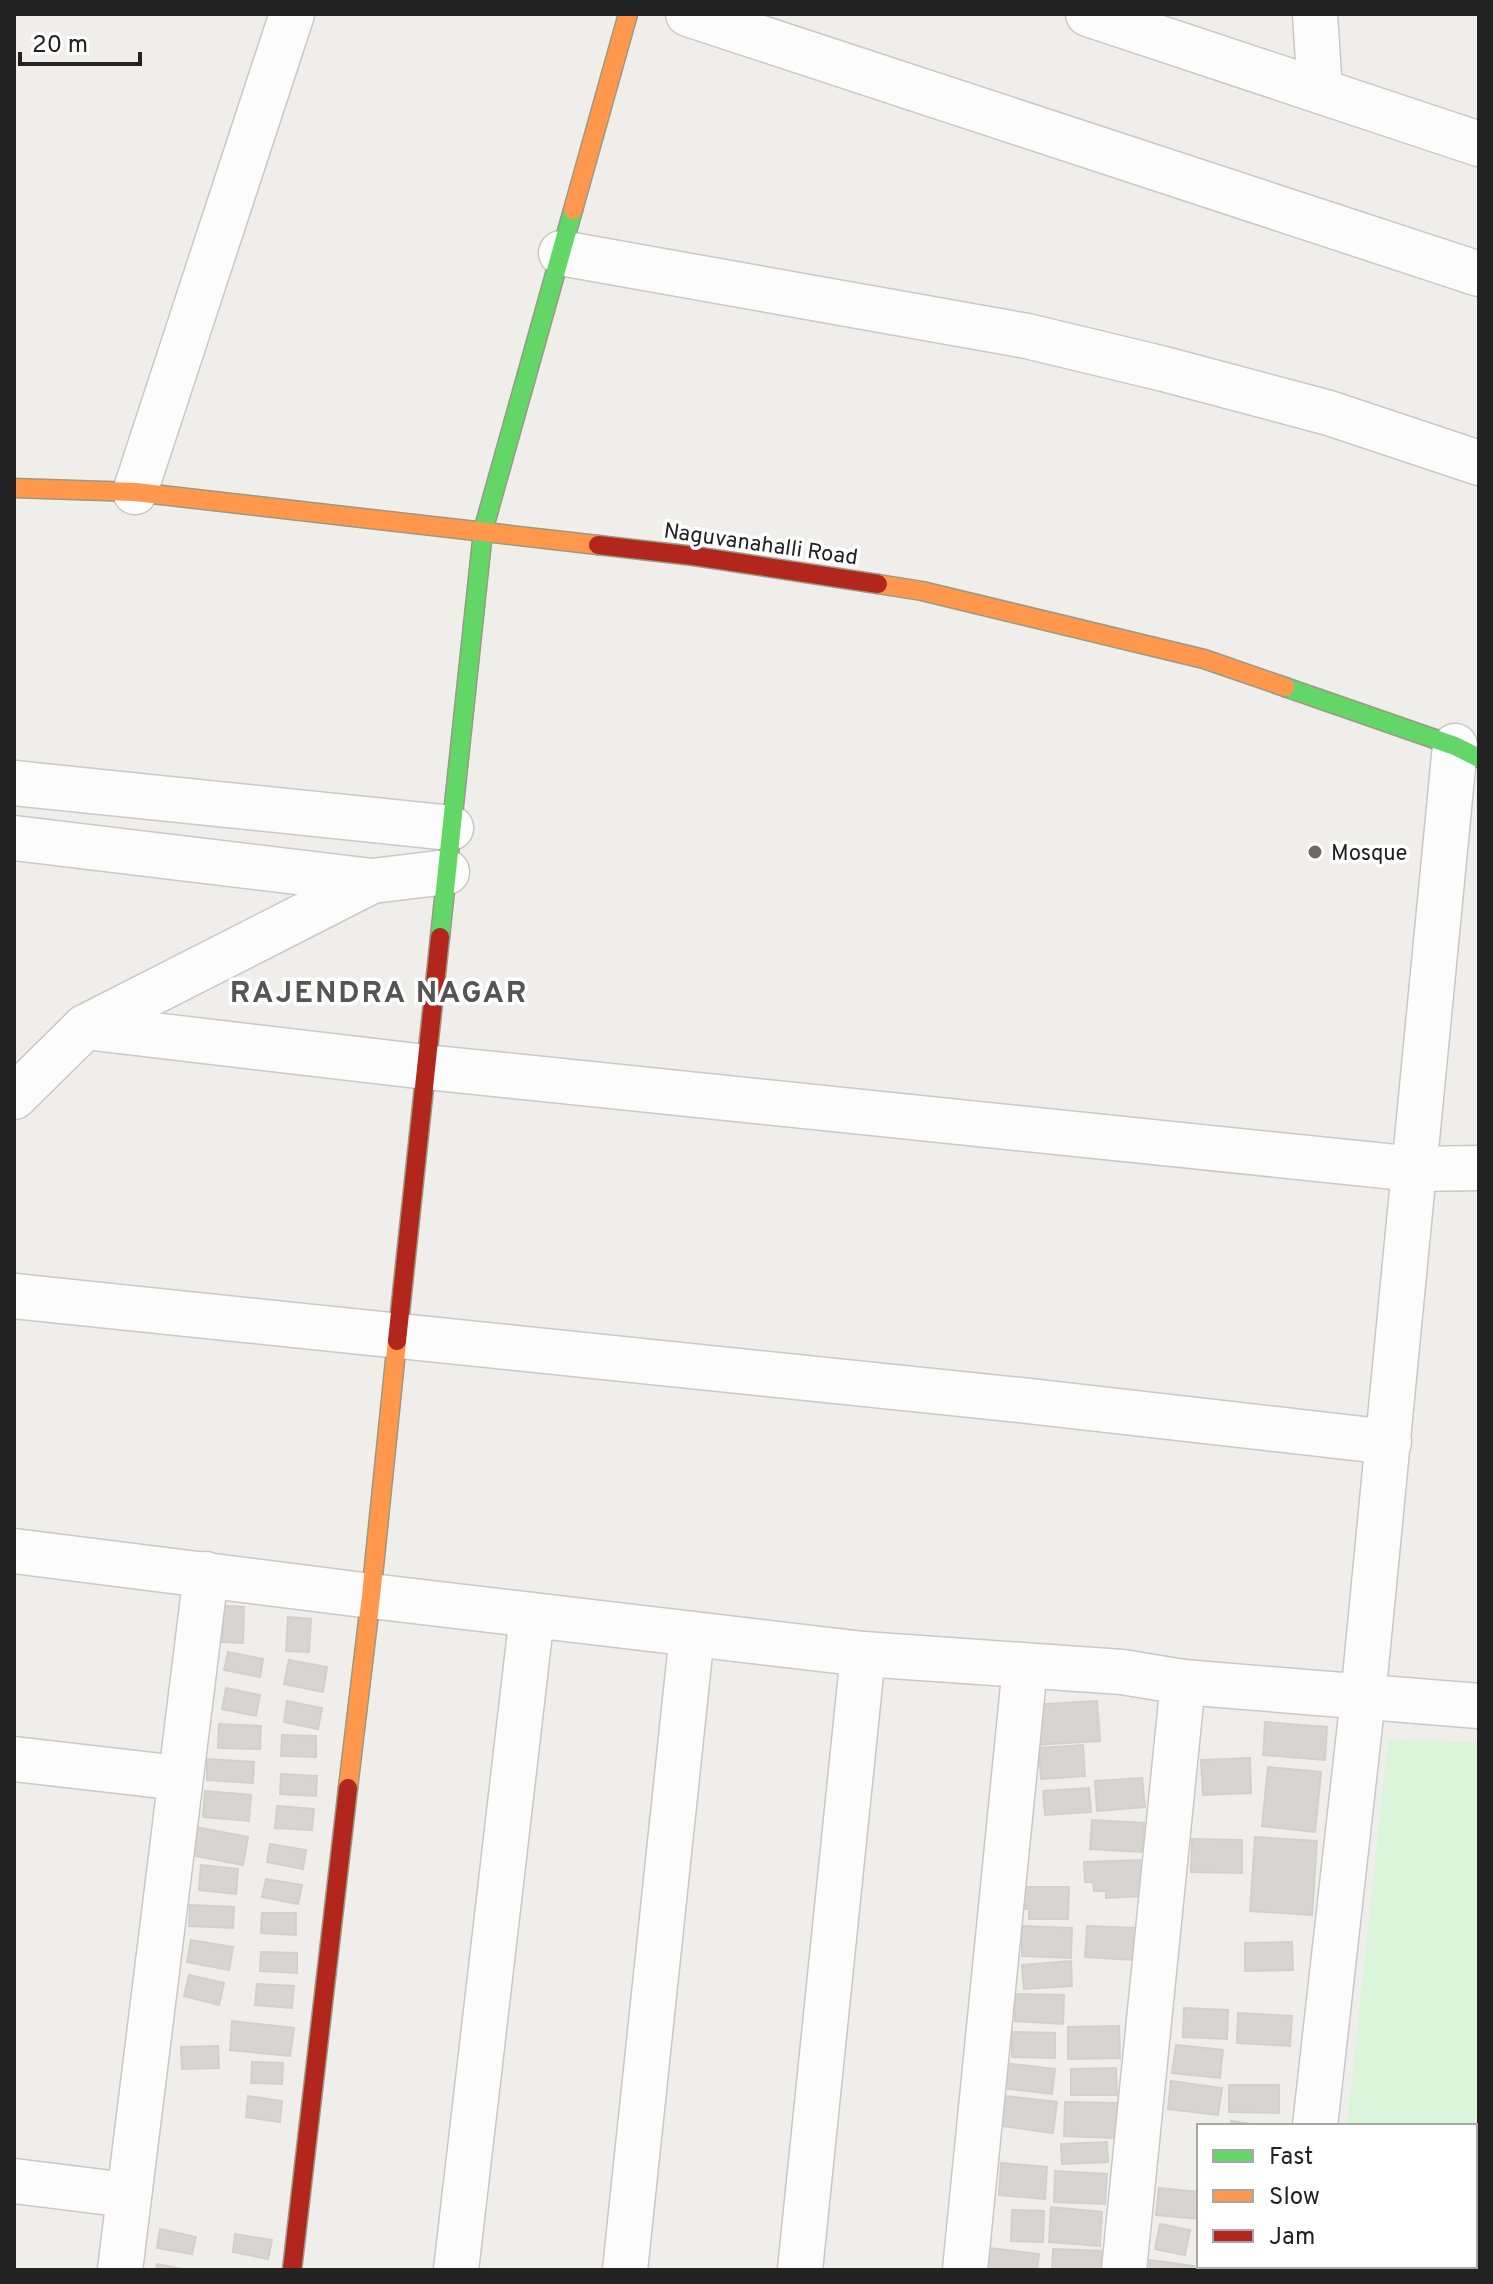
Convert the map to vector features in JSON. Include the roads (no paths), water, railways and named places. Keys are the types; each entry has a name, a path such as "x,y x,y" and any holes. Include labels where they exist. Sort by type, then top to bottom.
{"street":[{"path":"135,492 292,14"},
{"path":"292,2270 371,1596 483,531 628,14"},
{"path":"688,14 1479,274"},
{"path":"1088,14 1139,22 1320,91 1479,144"},
{"path":"1315,14 1320,91"},
{"path":"561,253 1027,336 1329,413 1479,463"},
{"name":"Naguvanahalli Road","path":"14,488 135,492 483,531 694,556 922,591 1204,659 1467,752"},
{"path":"1315,2124 1363,1698 1415,1169 1467,752"},
{"path":"14,783 451,828"},
{"path":"14,838 372,881 447,872"},
{"path":"14,1097 85,1027 372,881"},
{"path":"85,1027 426,1067 1415,1169 1479,1168"},
{"path":"14,1296 1389,1442"},
{"path":"14,1551 863,1654 1122,1672 1183,1682 1479,1706"},
{"path":"120,2270 206,1574"},
{"path":"456,2270 532,1615"},
{"path":"625,2270 692,1634"},
{"path":"800,2270 863,1654"},
{"path":"965,2270 1025,1666"},
{"path":"1124,2270 1183,1682"},
{"path":"14,1759 179,1778"},
{"path":"14,2181 127,2195"}],"place":[{"name":"Mosque","path":"1315,852"}],"district":[{"name":"RAJENDRA NAGAR","path":"379,992"}]}
